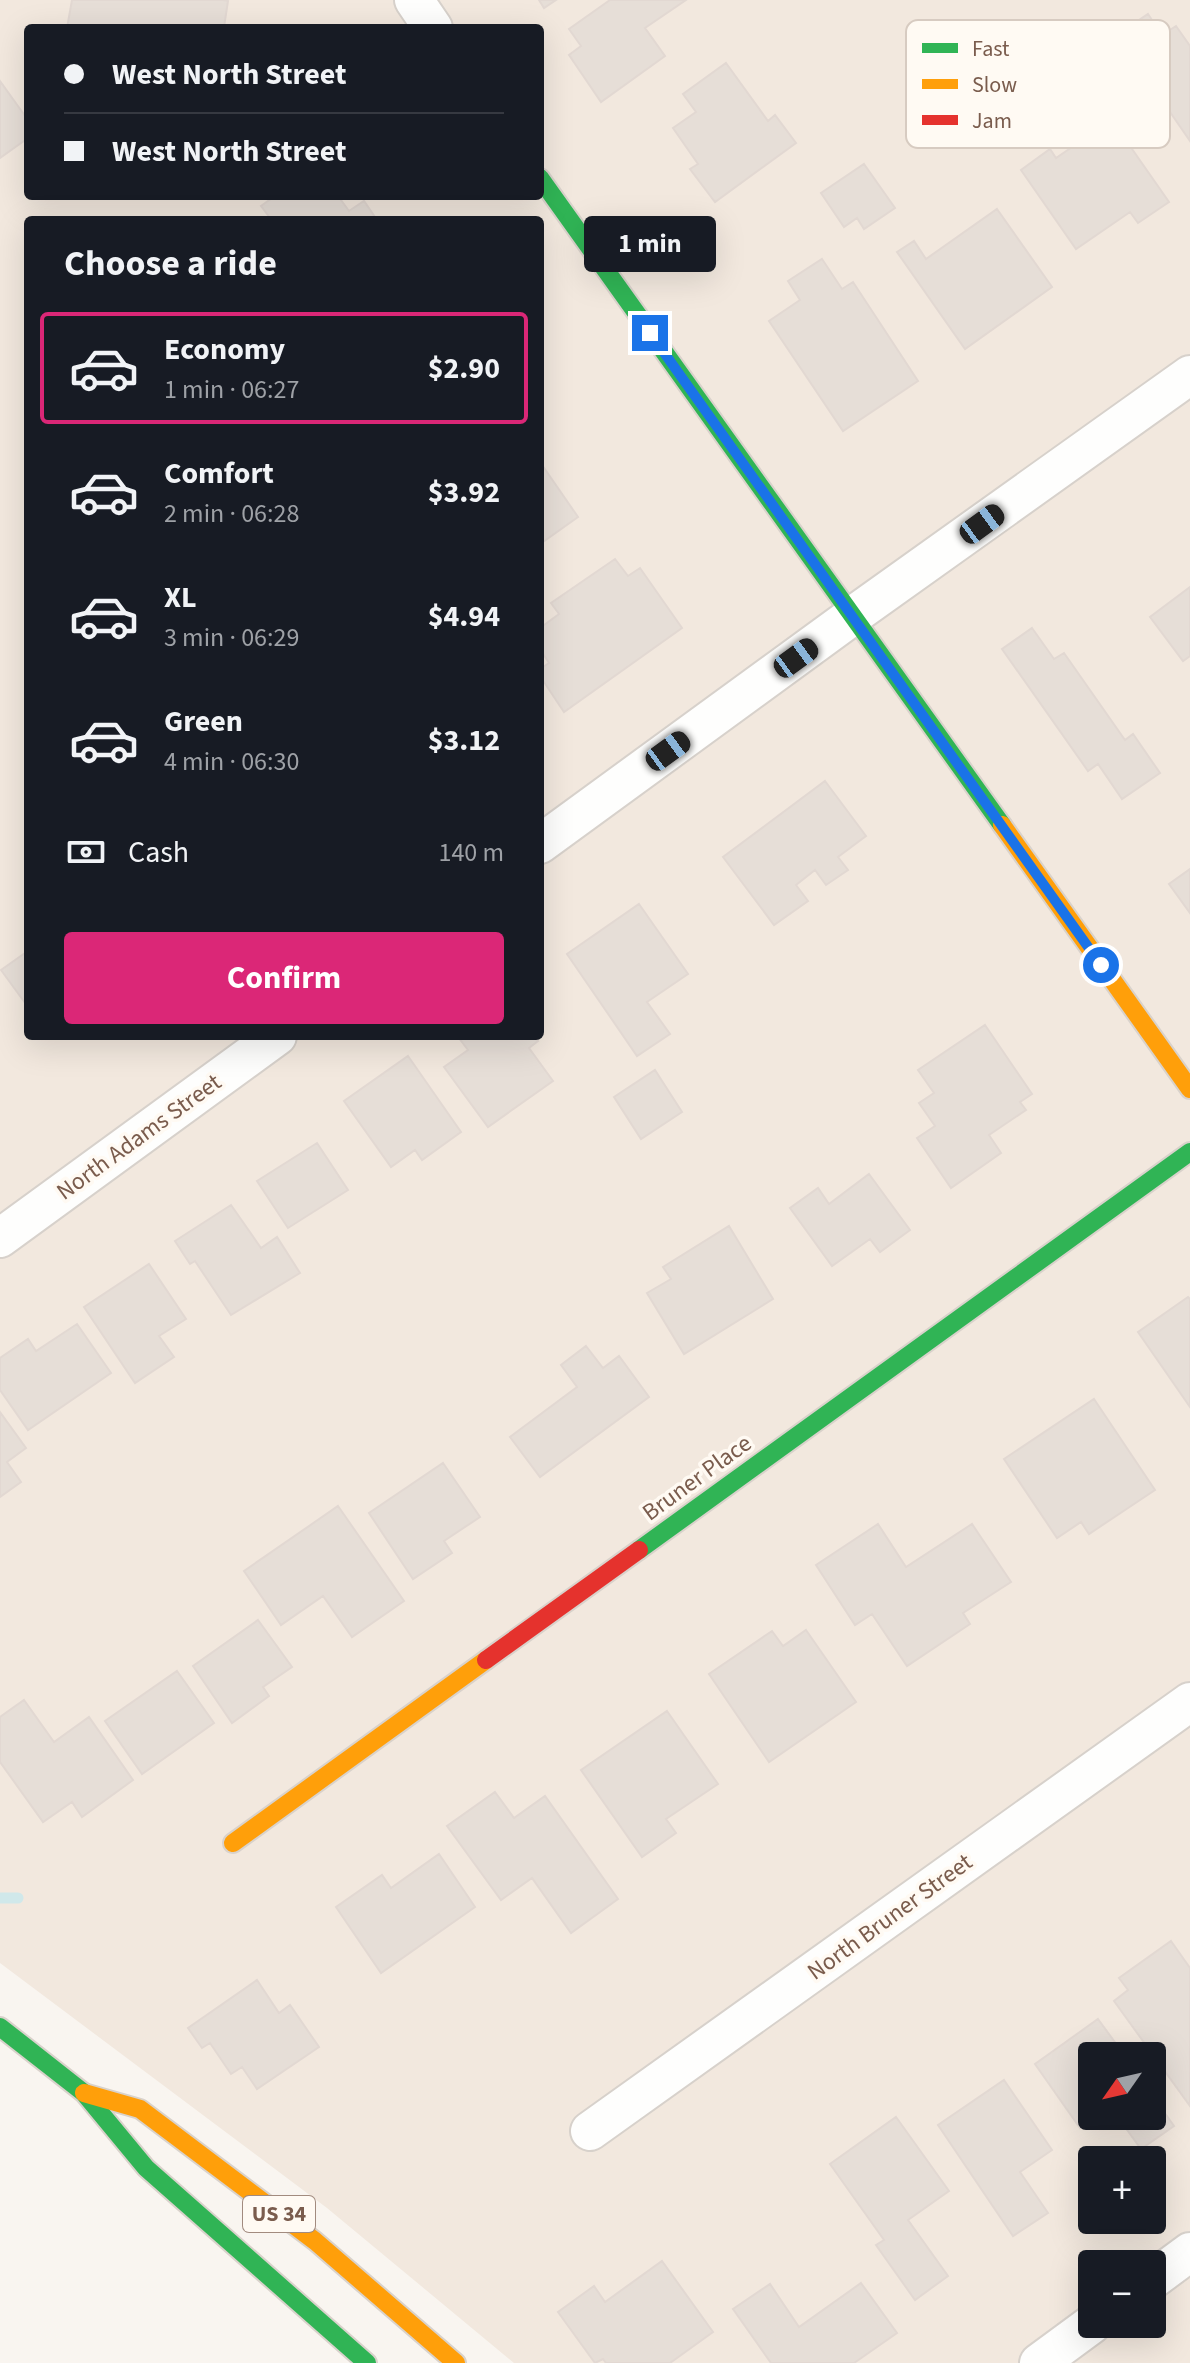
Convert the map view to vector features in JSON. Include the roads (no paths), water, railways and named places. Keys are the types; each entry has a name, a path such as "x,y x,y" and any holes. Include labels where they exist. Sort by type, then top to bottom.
{"street":[{"path":"414,0 430,24"},
{"path":"544,184 1190,1089"},
{"path":"544,841 1190,375"},
{"name":"North Adams Street","path":"0,1238 272,1040"},
{"name":"Bruner Place","path":"233,1843 1190,1152"},
{"name":"North Bruner Street","path":"590,2131 1190,1702"},
{"name":"US 34","path":"0,2027 84,2093 146,2168 367,2363"},
{"name":"US 34","path":"84,2093 140,2109 315,2241 456,2363"},
{"path":"1166,2270 1190,2252"},
{"path":"1039,2363 1078,2334"}],"waterway":[{"path":"0,1898 18,1898"}]}
